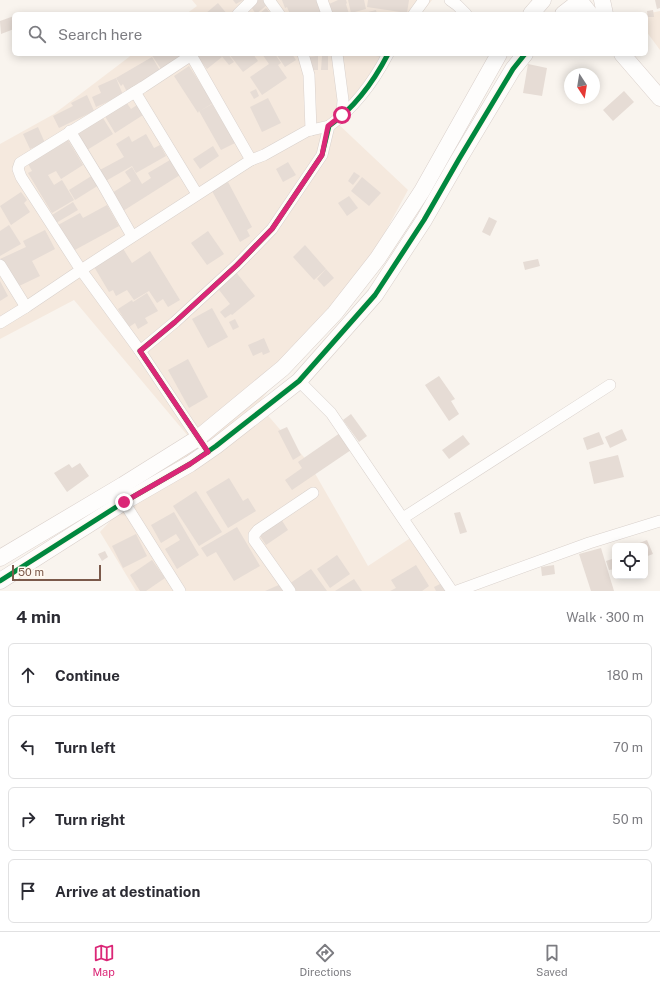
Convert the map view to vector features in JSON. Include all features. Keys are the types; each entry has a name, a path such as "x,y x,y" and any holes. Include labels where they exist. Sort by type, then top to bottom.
{"street":[{"path":"240,12 252,0"},
{"path":"269,0 278,12"},
{"path":"322,0 326,12"},
{"path":"415,12 424,0"},
{"path":"450,0 464,12"},
{"path":"533,12 543,0"},
{"path":"565,12 580,0 589,12"},
{"path":"602,0 605,12"},
{"path":"190,56 20,163 18,169 21,177 81,270 140,351 208,452"},
{"path":"193,56 251,160"},
{"path":"304,56 309,76 311,130"},
{"path":"338,56 343,100 342,115"},
{"path":"0,323 251,160 264,155 311,130 328,126 342,115 366,90 387,56"},
{"path":"0,558 123,485 198,438 283,368 335,313 378,258 422,191 498,56"},
{"path":"0,581 124,502 208,452 299,381 375,295 424,220 513,69 523,56"},
{"path":"624,56 660,98"},
{"path":"135,92 197,194"},
{"path":"140,351 175,322 237,265 272,229 322,155 328,126"},
{"path":"70,131 132,236"},
{"path":"0,265 26,307"},
{"path":"299,381 331,413 452,591"},
{"path":"403,518 610,386"},
{"path":"290,591 254,540 254,535 258,530 314,493"},
{"path":"124,502 180,591"},
{"path":"457,591 589,543 660,521"}],"shaded area":[{"path":"192,0 432,0 423,12 189,12 197,6"},
{"path":"660,11 660,50 648,34 648,13"},
{"path":"130,56 387,56 335,121 408,190 370,260 258,404 309,463 368,566 415,535 446,591 136,591 100,532 188,436 74,300 0,339 0,144 54,114"}],"building":[{"path":"233,0 243,0 236,4"},
{"path":"255,0 263,0 267,5 258,12 255,12 249,4"},
{"path":"282,0 318,0 324,12 289,12 287,7 285,8"},
{"path":"338,0 346,0 348,12 330,12 327,5"},
{"path":"348,0 364,0 366,9 351,12"},
{"path":"368,0 409,0 407,12 367,7"},
{"path":"655,0 660,0 660,8 657,9"},
{"path":"218,3 225,12 207,12"},
{"path":"266,8 269,12 261,12"},
{"path":"653,10 654,17 648,17 647,11"},
{"path":"12,17 12,30 1,34 0,21"},
{"path":"152,56 179,56 182,60 163,72"},
{"path":"197,56 221,56 222,57 207,69"},
{"path":"222,56 230,56 234,62 229,65"},
{"path":"231,56 254,56 258,61 243,72"},
{"path":"263,56 276,56 281,63 278,65 287,78 262,95 250,77 269,64"},
{"path":"277,56 293,56 296,60 285,67"},
{"path":"318,56 318,70 309,70 308,57"},
{"path":"322,56 328,56 328,70 321,70"},
{"path":"152,57 161,72 127,92 123,84 121,86 116,78"},
{"path":"528,64 547,68 542,96 523,93"},
{"path":"189,66 213,103 200,111 212,104 235,143 221,150 199,111 198,113 174,76"},
{"path":"116,78 123,95 96,107 92,97 101,93 98,86"},
{"path":"256,89 259,96 254,99 250,92"},
{"path":"624,91 634,102 613,121 603,110"},
{"path":"87,95 94,111 59,128 53,116 73,106 71,103"},
{"path":"268,98 281,123 262,132 250,107"},
{"path":"124,99 131,109 137,105 143,115 115,133 103,113"},
{"path":"101,115 113,134 87,150 75,131"},
{"path":"38,127 45,143 30,149 23,134"},
{"path":"146,134 154,148 160,145 166,156 136,173 132,166 104,182 98,171 124,157 116,144 129,136 132,142"},
{"path":"66,137 83,165 61,179 56,171 48,175 54,185 62,180 74,200 52,213 28,173 32,171 26,160"},
{"path":"213,146 219,156 200,169 193,159"},
{"path":"170,160 180,175 123,211 112,193 131,181 125,172 132,167 142,184 151,178 148,173"},
{"path":"288,162 296,175 283,182 276,169"},
{"path":"354,172 360,176 353,185 348,181"},
{"path":"93,175 99,185 75,200 69,190"},
{"path":"362,177 381,193 369,206 351,191"},
{"path":"228,182 252,227 247,230 250,236 240,242 212,191"},
{"path":"21,192 27,200 24,203 30,212 11,225 0,206"},
{"path":"349,196 358,208 347,216 338,203"},
{"path":"73,202 78,210 56,223 52,215"},
{"path":"107,205 119,226 73,251 58,225 80,213 83,218"},
{"path":"489,217 497,221 490,236 482,232"},
{"path":"9,225 21,244 0,256 0,231"},
{"path":"45,230 55,249 32,261 40,276 15,288 0,259 26,247 23,241"},
{"path":"208,231 224,254 207,265 191,243"},
{"path":"305,245 326,269 314,280 293,257"},
{"path":"122,247 132,263 150,251 180,300 168,307 163,299 157,303 149,291 134,300 127,290 116,296 113,290 109,292 93,265"},
{"path":"538,259 540,266 525,270 523,262"},
{"path":"326,269 334,278 324,287 317,279"},
{"path":"235,271 255,296 232,315 231,314 225,318 220,312 230,304 216,286"},
{"path":"0,281 8,296 0,301"},
{"path":"147,293 158,311 145,318 148,323 138,329 135,323 129,327 118,309"},
{"path":"212,308 228,337 208,348 192,319"},
{"path":"235,319 239,327 233,330 229,322"},
{"path":"264,338 270,352 263,355 262,352 253,356 248,345"},
{"path":"188,359 208,397 189,408 168,370"},
{"path":"439,376 455,399 451,401 459,414 449,421 425,385"},
{"path":"351,414 367,436 359,442 343,420"},
{"path":"287,427 301,455 293,460 278,431"},
{"path":"622,429 627,440 610,448 605,437"},
{"path":"599,432 604,444 587,450 583,438"},
{"path":"340,433 351,450 292,490 285,480 302,468 298,462"},
{"path":"463,435 470,444 449,459 442,450"},
{"path":"618,455 624,477 594,484 589,462"},
{"path":"80,463 89,476 67,492 54,473 69,464 72,468"},
{"path":"229,478 243,501 248,498 256,511 228,528 206,492"},
{"path":"196,491 222,532 199,546 173,506"},
{"path":"174,512 199,555 177,569 165,549 180,540 176,534 161,543 151,525"},
{"path":"460,512 467,532 460,534 454,513"},
{"path":"281,519 288,530 266,545 258,533"},
{"path":"237,527 260,566 234,581 216,552 207,557 201,548"},
{"path":"136,534 147,556 123,568 112,546"},
{"path":"647,540 653,554 648,556 648,543 640,543"},
{"path":"601,548 614,591 591,591 579,554"},
{"path":"105,551 108,557 102,561 98,554"},
{"path":"337,555 350,574 330,588 317,569"},
{"path":"612,559 612,570 609,570 606,561"},
{"path":"152,560 165,578 146,591 140,591 130,575"},
{"path":"416,565 429,586 422,591 390,591 396,588 391,580"},
{"path":"554,565 555,574 542,576 541,567"},
{"path":"311,569 327,591 293,591 289,584"},
{"path":"354,579 362,591 335,591"},
{"path":"444,582 449,591 436,591 434,587"},
{"path":"281,584 284,591 265,591"}],"cycle path":[{"path":"208,452 140,351 175,322 237,265 272,229 322,155 329,126 347,111 363,93 387,56"},
{"path":"0,581 124,502 190,464 216,446 299,381 375,295 424,220 513,69 523,56"}],"route":[{"path":"124,502 208,452 140,351 175,322 237,265 272,229 322,155 328,126 342,115"}]}
